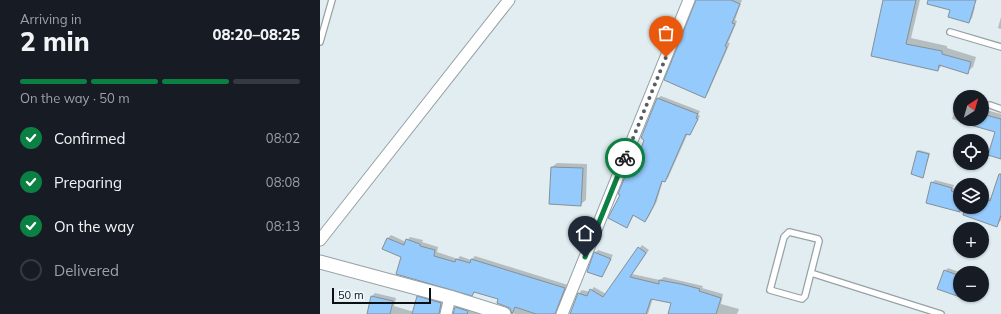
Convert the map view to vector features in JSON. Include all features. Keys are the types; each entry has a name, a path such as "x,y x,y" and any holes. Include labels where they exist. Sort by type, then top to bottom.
{"street":[{"path":"320,240 509,0"},
{"path":"562,314 689,0"},
{"path":"320,262 450,297 504,314"},
{"path":"446,314 450,297"}],"lane":[{"path":"320,42 332,0"},
{"path":"950,32 1001,47"},
{"path":"990,105 1001,109"},
{"path":"789,232 818,239 819,241 811,273 805,296 802,299 770,290 784,237 789,232"},
{"path":"811,273 941,314"}],"building":[{"path":"696,0 731,0 740,4 732,23 735,24 725,46 727,47 705,98 664,80"},
{"path":"883,0 916,0 906,44 942,51 942,54 971,62 968,74 939,65 938,71 871,56"},
{"path":"928,0 976,0 969,23 948,17 950,10 927,4"},
{"path":"657,98 698,114 696,118 698,119 690,135 686,134 665,182 662,181 654,205 645,222 633,215 627,228 608,218 620,195 618,194 630,164 635,166 644,140 641,138"},
{"path":"989,116 1001,119 1001,159 989,155 995,132 974,126 989,126"},
{"path":"917,151 929,154 923,178 911,174"},
{"path":"551,167 583,168 581,206 549,204"},
{"path":"999,174 1001,174 1001,215 997,227 989,224 989,222 983,222 963,215 989,214 990,201"},
{"path":"931,182 952,188 953,210 926,203"},
{"path":"387,238 404,245 406,239 420,244 420,246 435,250 434,256 455,262 456,259 470,263 471,259 565,288 555,314 536,314 515,307 512,314 510,308 497,303 498,299 474,292 472,296 396,274 401,257 382,249"},
{"path":"638,247 646,253 630,277 659,284 659,280 681,284 700,289 699,291 721,298 716,314 668,314 671,303 651,299 646,314 570,314 578,293 587,296 590,289 603,297"},
{"path":"594,252 611,259 602,277 587,272"},
{"path":"944,270 953,273 953,295 937,289"},
{"path":"371,296 393,301 390,314 367,314"},
{"path":"417,296 441,303 439,314 412,314"},
{"path":"455,307 468,311 467,314 453,314"}],"way so far":[{"path":"625,158 666,57"}],"route":[{"path":"585,257 625,158"}]}
